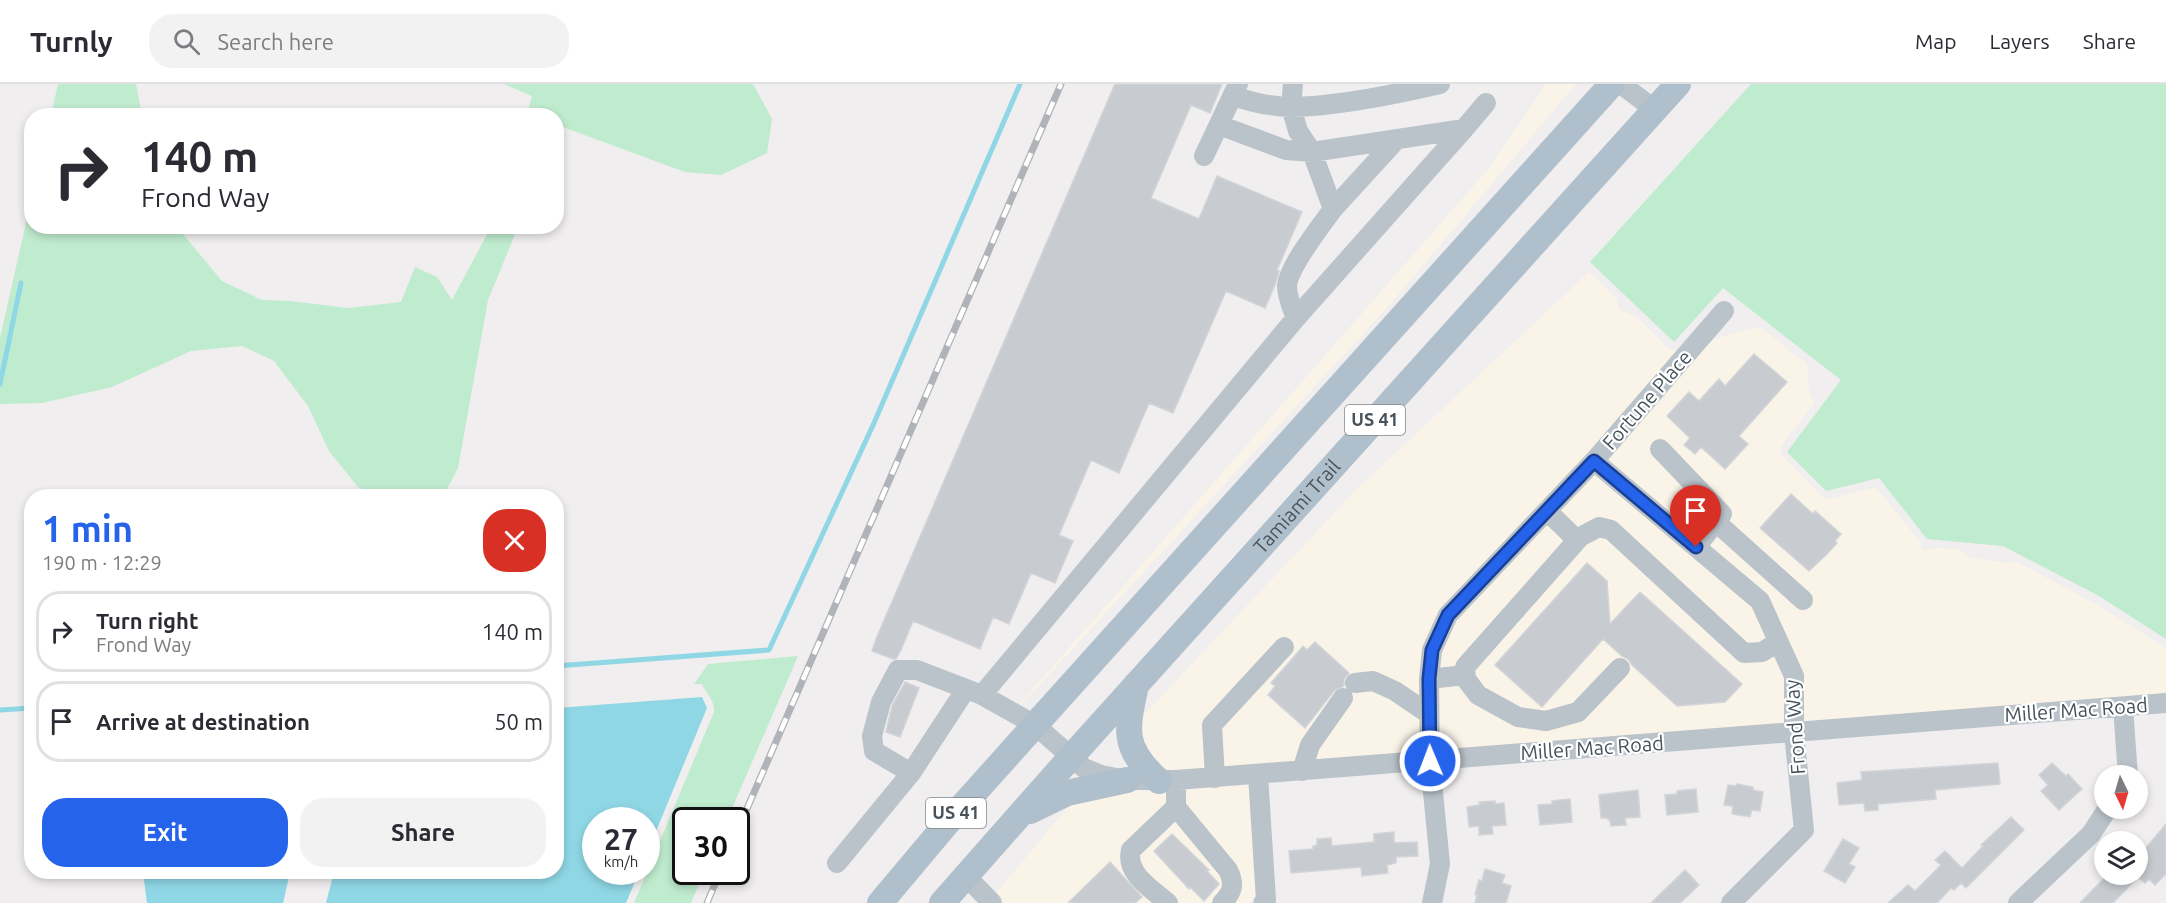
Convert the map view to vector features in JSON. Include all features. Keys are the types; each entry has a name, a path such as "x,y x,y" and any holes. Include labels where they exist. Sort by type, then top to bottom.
{"main road":[{"name":"US 41","path":"880,903 949,821 1612,84"},
{"name":"Tamiami Trail","path":"942,903 1136,684 1678,84"},
{"path":"1136,684 1130,716 1133,753 1142,766 1167,781"},
{"path":"1018,816 1067,793 1127,780"}],"street":[{"path":"1293,84 1291,107 1298,131 1312,152 1333,209"},
{"path":"1204,156 1235,90 1254,102 1291,107 1388,97 1440,84"},
{"path":"1621,84 1655,110"},
{"path":"837,863 974,692 1296,318 1486,103"},
{"path":"1219,125 1286,150 1312,152 1464,129"},
{"path":"1296,318 1287,286 1291,271 1333,209 1397,139"},
{"name":"Fortune Place","path":"1432,903 1440,864 1430,761 1429,679 1432,650 1448,615 1594,461 1724,311"},
{"path":"1660,449 1722,514 1696,547"},
{"name":"Frond Way","path":"1594,461 1760,601 1794,676 1794,732 1804,830 1731,903"},
{"path":"1546,511 1577,540"},
{"path":"1716,522 1803,600"},
{"path":"1620,668 1578,712 1546,721 1518,717 1478,695 1465,675 1465,667 1577,540 1599,528 1611,530 1744,653 1762,652 1778,642"},
{"path":"1215,778 1212,725 1284,647"},
{"name":"Miller Mac Road","path":"910,773 874,751 872,736 881,702 898,670 917,670 974,692 1035,725 1084,768 1101,775 1127,780 1167,781 1258,775 2166,703"},
{"path":"1429,679 1465,675"},
{"path":"1302,771 1310,745 1349,691 1373,681 1395,691 1429,714"},
{"path":"2122,707 2127,765"},
{"path":"1258,775 1266,900 1263,903"},
{"path":"1167,781 1176,807 1228,870 1233,881 1231,894 1222,903"},
{"path":"1168,903 1137,876 1129,859 1131,850 1176,807"},
{"path":"2018,903 2091,834 2101,819"},
{"path":"966,876 992,903"}],"shaded area":[{"path":"1546,84 1576,84 1386,309 985,744 1490,167"},
{"path":"1589,272 1616,298 1619,309 1637,317 1669,349 1678,350 1588,454 1440,610 1421,752 1162,772 1148,759 1138,721 1357,489"},
{"path":"1758,327 1807,364 1810,397 1815,402 1781,446 1780,453 1823,498 1828,499 1876,487 1921,543 1922,550 1939,548 1959,550 1971,558 2009,563 2015,561 2096,604 2166,648 2166,693 1803,722 1768,597 1607,460 1711,340"},
{"path":"1595,474 1753,608 1785,678 1786,723 1439,750 1440,653 1455,621"},
{"path":"1250,785 1257,896 1249,903 988,903 1072,802 1128,790 1156,791 1161,795 1164,791"}],"green space":[{"path":"58,84 136,84 141,108 53,108"},
{"path":"504,84 753,84 772,119 767,153 721,175 685,172 564,127 564,108 529,108 532,96"},
{"path":"1751,84 2166,84 2166,639 2099,596 2003,546 1927,539 1879,478 1826,491 1787,452 1841,380 1723,288 1674,342 1590,262"},
{"path":"24,232 24,234 183,234 222,281 262,300 348,308 401,302 415,267 437,277 452,300 487,234 515,234 488,300 458,468 447,489 362,489 358,487 329,451 308,406 274,361 242,346 191,351 112,387 42,403 0,404 0,338"},
{"path":"798,656 733,807 674,807 714,712 712,701 702,684 694,684 708,664"},
{"path":"672,812 672,885 699,885 691,903 634,903 642,885 660,885 660,841"}],"water":[{"path":"702,697 707,708 660,822 660,807 582,807 582,885 634,885 626,903 326,903 332,879 564,879 564,707"},
{"path":"144,879 288,879 283,903 147,903"}],"building":[{"path":"1115,84 1222,84 1210,113 1191,105 1151,198 1199,219 1217,176 1302,212 1277,270 1279,271 1275,285 1265,308 1226,291 1173,413 1149,403 1119,473 1091,460 1059,535 1073,541 1055,583 1031,573 1009,624 993,617 980,649 913,621 896,659 872,651 876,639"},
{"path":"1754,354 1787,382 1739,436 1748,444 1725,469 1701,447 1695,454 1684,445 1690,438 1667,416 1689,392 1699,401 1719,379 1725,386"},
{"path":"1791,494 1813,514 1815,511 1841,534 1835,541 1837,543 1809,571 1760,528"},
{"path":"1587,563 1607,581 1610,624 1640,592 1742,684 1725,702 1677,706 1628,659 1603,639 1542,707 1495,665"},
{"path":"1315,642 1349,673 1344,679 1344,686 1334,691 1305,728 1268,695 1275,686 1271,683 1303,646 1307,650"},
{"path":"905,682 919,688 900,737 886,732 892,706"},
{"path":"1998,763 2000,784 1935,790 1936,799 1878,804 1878,810 1865,811 1864,803 1839,805 1837,783 1862,780 1861,772"},
{"path":"2052,763 2066,776 2068,774 2082,789 2059,810 2041,791 2048,785 2039,775"},
{"path":"1737,784 1753,787 1753,790 1763,792 1760,811 1752,810 1750,817 1732,814 1733,806 1724,805 1728,785 1736,786"},
{"path":"1696,789 1698,812 1667,815 1665,795"},
{"path":"1638,790 1640,817 1625,818 1626,825 1611,826 1608,818 1601,818 1599,795"},
{"path":"1570,799 1572,822 1540,825 1538,805"},
{"path":"1495,801 1495,804 1504,803 1506,825 1492,826 1493,834 1479,835 1479,826 1469,827 1467,807 1480,805 1479,802"},
{"path":"2011,817 2024,830 1966,888 1961,883 1954,890 1951,888 1937,903 1888,903 1908,885 1915,891 1941,865 1935,860 1945,851 1962,868 1983,846 1981,845"},
{"path":"2166,824 2166,874 2155,885 2148,880 2148,845"},
{"path":"1394,832 1394,843 1417,842 1418,856 1396,857 1396,863 1387,865 1388,873 1362,876 1361,867 1291,873 1289,851 1313,849 1313,846 1317,845 1317,839 1331,838 1332,846 1374,842 1374,834"},
{"path":"1172,834 1209,870 1207,871 1219,884 1204,901 1190,887 1189,889 1154,851"},
{"path":"1843,839 1859,848 1849,864 1855,867 1845,883 1824,871"},
{"path":"1110,862 1142,897 1135,903 1068,903"},
{"path":"1485,869 1505,875 1502,883 1511,886 1506,903 1475,903 1479,880 1482,881"},
{"path":"1685,870 1699,885 1680,903 1651,903"},
{"path":"2097,885 2130,885 2113,903 2080,903"}],"waterway":[{"path":"564,665 769,650 874,423 1020,84"},
{"path":"0,384 21,283"},
{"path":"0,710 24,708"}],"railway":[{"path":"748,807 1061,84"},
{"path":"707,903 715,885"}],"route":[{"path":"1430,761 1429,679 1432,650 1448,615 1594,461 1696,547"}]}
